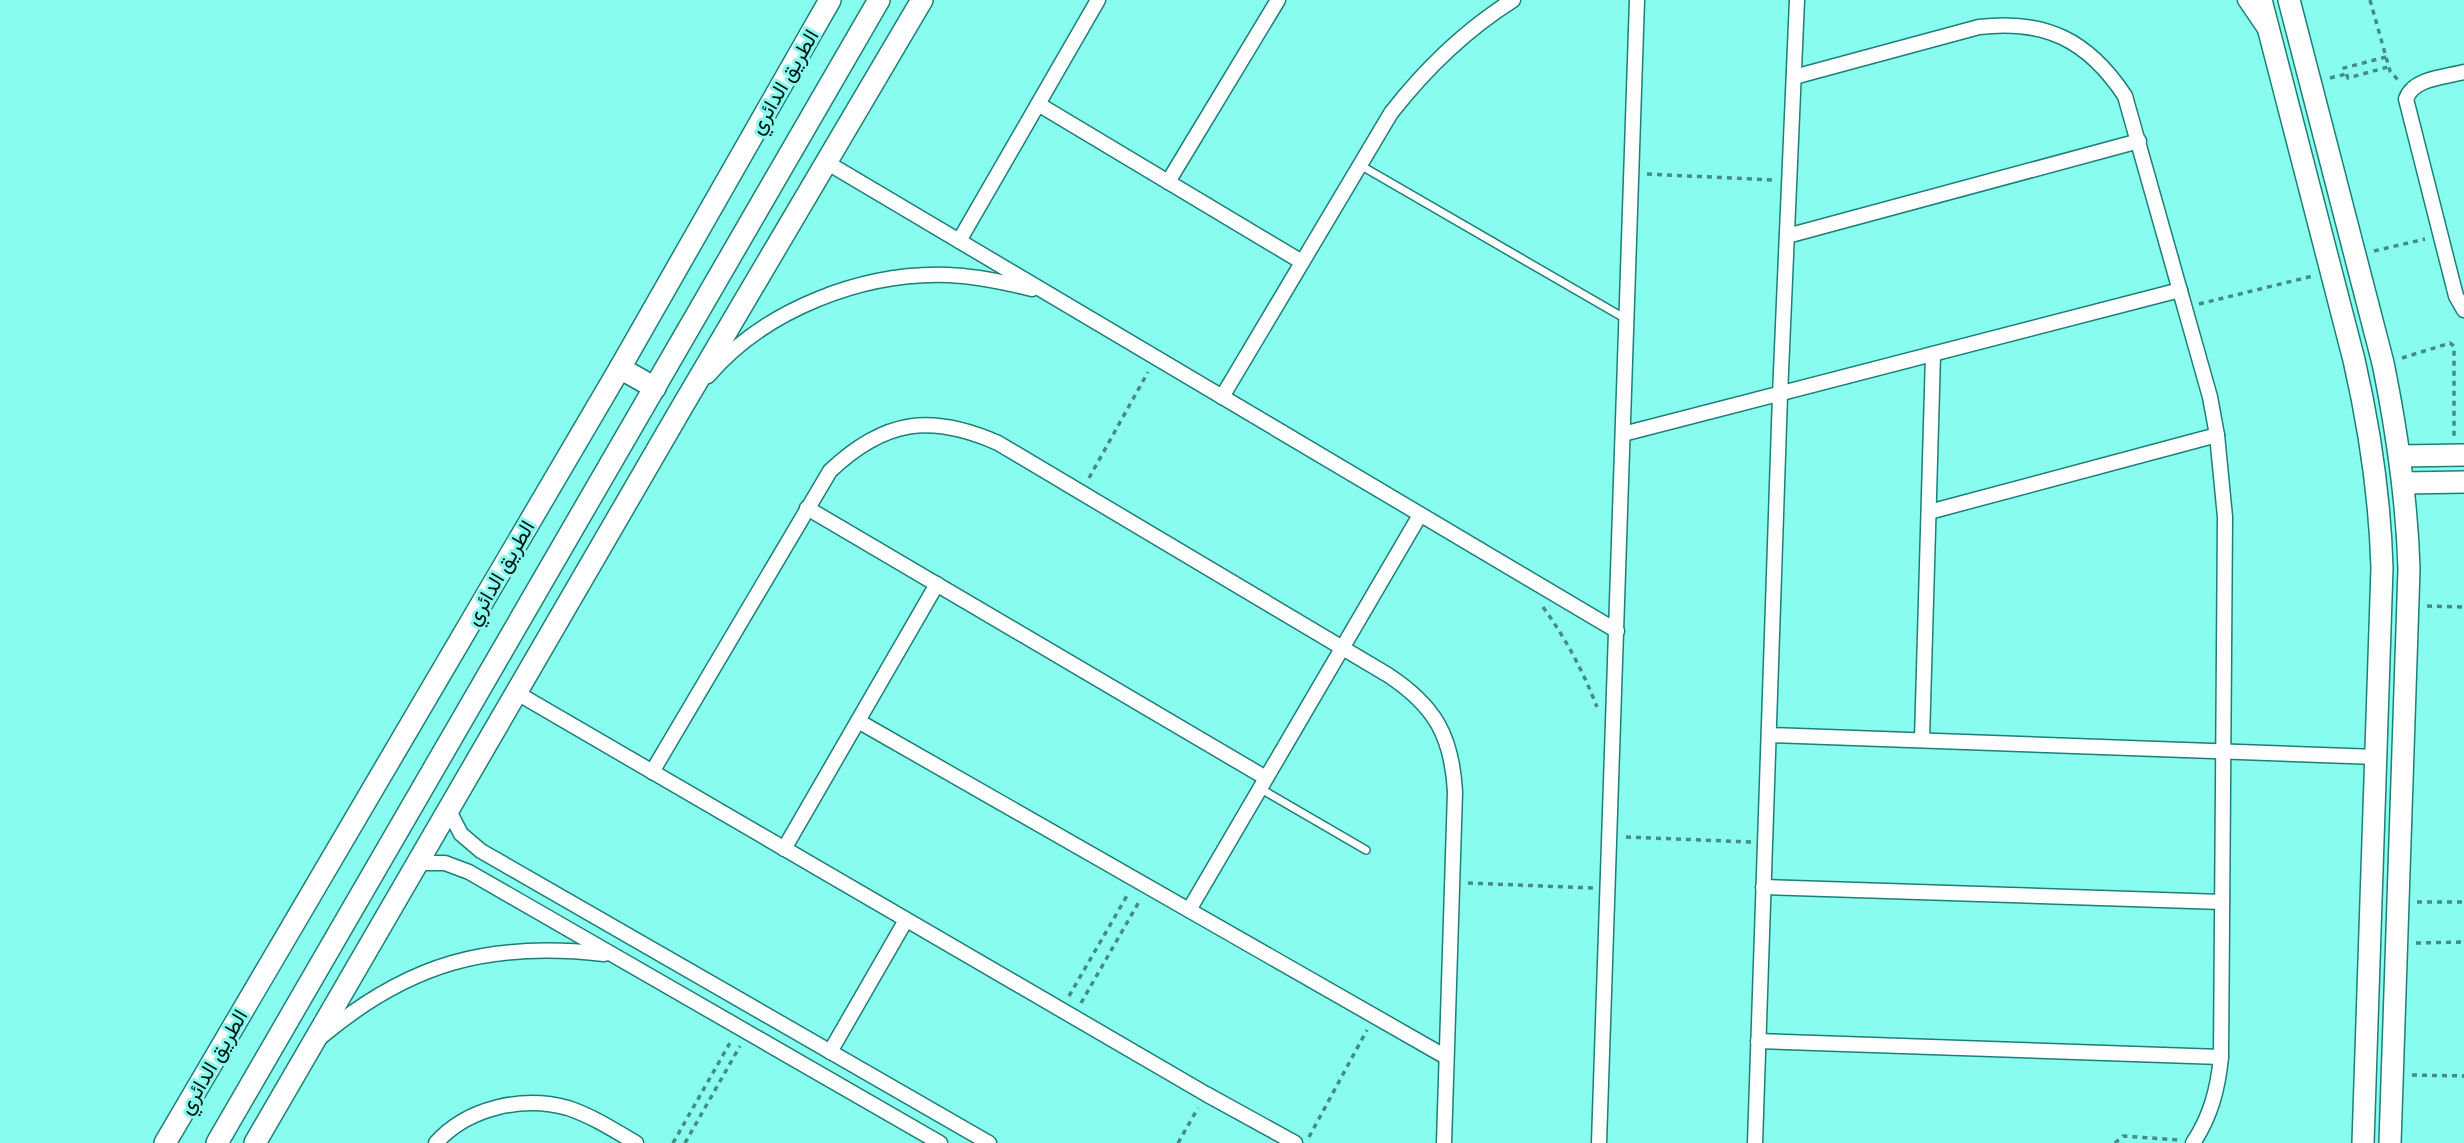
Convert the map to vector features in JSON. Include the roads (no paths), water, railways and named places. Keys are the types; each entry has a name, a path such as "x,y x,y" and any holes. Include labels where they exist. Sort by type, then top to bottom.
{"street":[{"name":"الطريق الدائري","path":"165,1143 620,368 830,0"},
{"name":"الطريق الدائري","path":"217,1143 879,0"},
{"path":"256,1143 682,407 922,0"},
{"path":"959,241 1098,0"},
{"path":"1167,182 1278,0"},
{"path":"1222,397 1391,113 1418,78 1450,46 1484,18 1513,0"},
{"path":"1599,1143 1637,0"},
{"path":"1755,1143 1780,395 1797,0"},
{"path":"2245,0 2272,40"},
{"path":"2261,0 2332,271 2373,449 2382,568 2363,1133 2390,1134 2407,605 2408,541 2404,483 2382,359 2289,0"},
{"path":"1794,77 1979,27 2003,24 2052,32 2074,43 2094,57 2111,75 2125,96 2210,397 2217,435 2225,517 2221,1057 2218,1086 2209,1115 2194,1142"},
{"path":"2464,72 2421,83 2412,88 2406,99 2456,296 2464,310"},
{"path":"1038,104 1302,262"},
{"path":"1787,236 2139,141"},
{"path":"826,162 1617,631"},
{"path":"682,407 715,368 754,335 798,308 845,289 895,278 947,275 998,280 1048,293"},
{"path":"1623,434 2180,290"},
{"path":"1922,740 1933,355"},
{"path":"2354,360 2382,359"},
{"path":"620,368 655,388"},
{"path":"652,772 807,508 830,471 852,450 879,435 909,426 940,425 970,431 998,443 1343,647 1412,691 1431,712 1445,737 1453,764 1455,792 1444,1143"},
{"path":"1929,512 2217,435"},
{"path":"2400,456 2459,455"},
{"path":"2404,483 2464,482"},
{"path":"807,508 1263,783"},
{"path":"1189,910 1420,515"},
{"path":"784,849 937,584"},
{"path":"517,693 1206,1094 1295,1143"},
{"path":"858,721 1446,1057"},
{"path":"456,731 485,748"},
{"path":"1769,735 2377,757"},
{"path":"449,811 461,834 481,851 989,1143"},
{"path":"420,863 445,863 469,872 940,1143"},
{"path":"1763,887 2222,902"},
{"path":"831,1052 906,920"},
{"path":"312,1045 353,1010 400,982 450,963 503,952 531,950 558,949 612,955"},
{"path":"1758,1041 2221,1057"},
{"path":"891,1115 903,1094"},
{"path":"436,1143 463,1121 487,1110 513,1104 540,1103 591,1117 636,1143"}],"lane":[{"path":"1360,165 1627,319"},
{"path":"1263,783 1366,850"}]}
